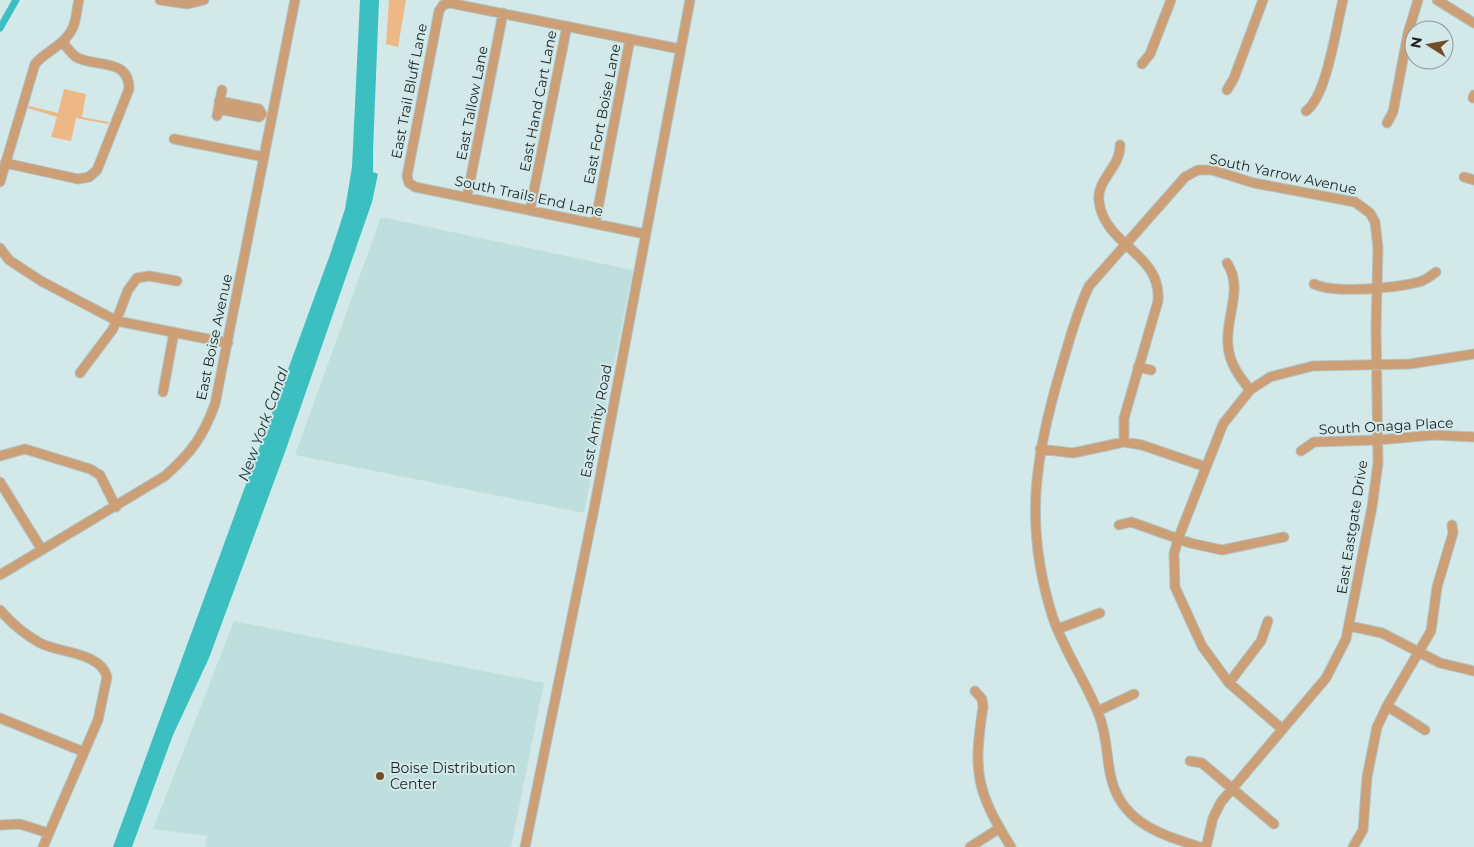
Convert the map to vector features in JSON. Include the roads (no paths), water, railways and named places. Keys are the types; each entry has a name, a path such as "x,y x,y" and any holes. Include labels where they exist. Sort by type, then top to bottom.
{"street":[{"path":"0,182 35,64 42,56 63,42 74,25 79,0"},
{"path":"160,0 188,4 204,0"},
{"name":"East Boise Avenue","path":"0,575 165,476 185,458 201,438 215,404 295,0"},
{"name":"East Amity Road","path":"525,847 551,726 690,0"},
{"path":"1142,64 1150,54 1171,0"},
{"path":"1227,90 1234,78 1263,0"},
{"path":"1306,111 1314,105 1322,89 1343,0"},
{"path":"1387,123 1393,112 1408,33 1418,0"},
{"path":"1437,0 1474,23"},
{"name":"East Trail Bluff Lane","path":"409,183 406,176 439,11 443,5 450,3 504,13"},
{"path":"504,13 680,49"},
{"name":"East Tallow Lane","path":"467,197 504,13"},
{"name":"East Hand Cart Lane","path":"530,210 566,26"},
{"name":"East Fort Boise Lane","path":"595,224 630,39"},
{"path":"5,163 78,179 89,177 96,170 129,89 126,76 117,66 76,56 63,42"},
{"path":"222,90 218,109 259,116 262,114 272,116"},
{"path":"174,139 264,157"},
{"path":"1120,145 1120,156 1101,187 1099,201 1104,220 1150,268 1159,289 1158,301 1124,418 1124,442"},
{"name":"South Yarrow Avenue","path":"1125,244 1163,204 1184,177 1198,170 1212,170 1254,183 1348,200 1362,205"},
{"path":"1464,176 1474,180"},
{"name":"South Trails End Lane","path":"409,183 415,187 645,234"},
{"name":"East Eastgate Drive","path":"1206,847 1214,818 1232,787 1326,678 1346,639 1372,507 1378,440 1376,365 1377,232 1372,218 1362,205"},
{"path":"1125,244 1100,271 1089,286 1080,304 1049,408 1040,449 1035,493 1036,528 1041,572 1058,629 1098,711 1107,740 1114,787 1132,816 1153,830 1200,847"},
{"path":"0,250 9,260 41,281 117,321 228,343"},
{"path":"1227,263 1236,283 1228,345 1235,370 1250,390"},
{"path":"1314,284 1323,288 1376,288 1420,282 1436,272"},
{"path":"80,373 113,329 128,290 137,278 149,276 177,280"},
{"path":"162,392 174,332"},
{"path":"1282,729 1229,683 1202,646 1175,587 1174,554 1178,539 1222,424 1250,390 1270,376 1293,369 1313,366 1410,364 1474,354"},
{"path":"1138,368 1151,370"},
{"name":"South Onaga Place","path":"1301,450 1314,442 1378,440 1434,435 1474,437"},
{"path":"1040,449 1073,453 1124,442 1142,445 1206,467"},
{"path":"0,456 25,449 90,469 100,475 116,507"},
{"path":"0,482 42,550"},
{"path":"1119,525 1130,522 1178,539 1222,550 1284,537"},
{"path":"1354,847 1363,830 1371,760 1377,727 1387,706 1431,631 1436,587 1453,533 1452,525"},
{"path":"0,610 26,635 42,644 97,662 106,673 102,710 43,847"},
{"path":"1058,629 1100,613"},
{"path":"1229,683 1261,641 1268,621"},
{"path":"1349,626 1382,633 1440,663 1474,671"},
{"path":"975,691 982,699 983,707 977,751 978,776 985,801 1011,847"},
{"path":"1098,711 1134,694"},
{"path":"1387,706 1425,730"},
{"path":"0,718 84,752"},
{"path":"1190,761 1202,763 1274,824"},
{"path":"0,825 20,824 48,833"},
{"path":"970,847 1000,828"}],"water":[{"path":"360,0 379,0 373,151 373,172 378,174 372,202 285,452 209,658 173,735 132,847 113,847 331,252 345,209 352,167"}],"waterway":[{"path":"0,28 16,0"}],"place":[{"name":"Boise Distribution Center","path":"380,776"}],"water label":[{"name":"New York Canal","path":"263,424"}]}
